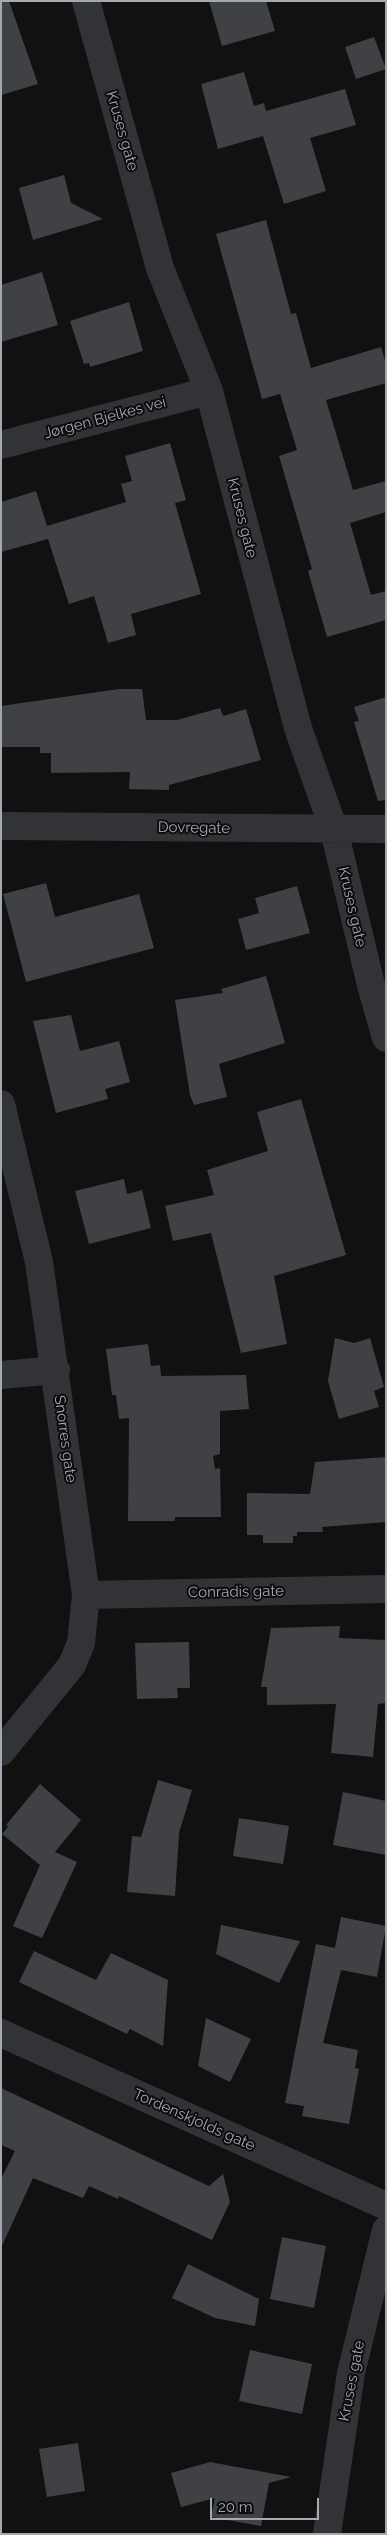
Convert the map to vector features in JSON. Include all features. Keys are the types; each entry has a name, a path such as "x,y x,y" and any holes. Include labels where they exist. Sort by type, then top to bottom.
{"street":[{"name":"Kruses gate","path":"86,1 160,268 209,391 298,728 334,830 372,989 386,1038"},
{"name":"Jørgen Bjelkes vei","path":"1,445 209,391"},
{"name":"Dovregate","path":"1,826 386,829"},
{"name":"Snorres gate","path":"1,1104 39,1262 56,1370 86,1595 81,1643 72,1665 1,1752"},
{"path":"1,1374 56,1370"},
{"name":"Conradis gate","path":"86,1595 386,1589"},
{"name":"Tordenskjolds gate","path":"1,2033 386,2206"},
{"name":"Kruses gate","path":"327,2534 351,2373 386,2230"}],"building":[{"path":"1,1 9,1 38,84 1,95"},
{"path":"209,1 266,1 275,31 222,46"},
{"path":"374,37 386,69 356,79 345,47"},
{"path":"244,72 254,106 264,103 266,111 345,89 356,125 310,138 326,191 284,204 263,136 218,149 201,84"},
{"path":"64,175 71,203 103,219 33,240 19,188"},
{"path":"266,220 291,314 296,313 311,368 381,347 386,364 386,383 326,400 353,490 386,481 386,512 350,523 371,595 386,591 386,620 327,637 308,571 312,569 279,456 297,450 280,394 262,399 216,234"},
{"path":"42,272 58,325 1,342 1,285"},
{"path":"129,302 143,351 90,367 89,363 84,364 70,321"},
{"path":"170,443 186,500 175,503 201,594 131,614 136,635 108,643 94,596 69,604 48,539 1,552 1,502 36,491 47,526 126,502 121,484 132,481 125,456"},
{"path":"119,689 142,689 146,720 177,720 220,708 223,716 246,709 261,760 169,785 169,790 129,789 130,772 51,773 51,753 40,753 40,747 1,747 1,706"},
{"path":"386,697 386,800 378,801 354,722 359,721 354,707"},
{"path":"46,883 55,917 139,894 154,948 26,982 3,894"},
{"path":"297,886 310,933 246,950 238,919 259,913 255,898"},
{"path":"266,976 285,1043 219,1064 227,1097 194,1105 190,1095 175,1000 223,993 221,989"},
{"path":"71,1015 80,1051 119,1041 130,1082 105,1089 108,1099 56,1113 33,1021"},
{"path":"301,1099 346,1255 274,1276 287,1344 241,1353 211,1233 173,1241 165,1206 214,1195 207,1170 268,1151 257,1112"},
{"path":"124,1179 127,1194 142,1190 151,1228 89,1244 75,1191"},
{"path":"335,1338 354,1343 370,1338 384,1387 374,1391 379,1407 339,1419 328,1381"},
{"path":"148,1344 151,1366 160,1365 161,1376 246,1375 249,1409 220,1411 220,1454 213,1456 215,1469 220,1468 221,1517 175,1517 175,1521 128,1521 129,1418 119,1419 116,1395 112,1395 106,1349"},
{"path":"386,1457 386,1522 322,1527 323,1532 297,1532 297,1536 293,1536 293,1543 263,1543 263,1535 247,1535 247,1493 310,1494 315,1462"},
{"path":"340,1626 339,1638 386,1640 386,1703 378,1704 373,1757 331,1753 336,1704 267,1705 267,1687 261,1687 271,1628"},
{"path":"189,1642 190,1688 177,1688 178,1698 137,1699 135,1643"},
{"path":"158,1780 192,1790 179,1833 175,1896 127,1892 132,1836 141,1837"},
{"path":"40,1784 81,1820 55,1852 77,1862 42,1938 13,1926 40,1865 2,1834 8,1827 6,1825"},
{"path":"343,1792 386,1801 386,1855 333,1845"},
{"path":"239,1818 289,1826 283,1864 233,1856"},
{"path":"341,1917 386,1926 377,1977 341,1970 323,2043 358,2050 355,2068 359,2069 349,2124 302,2116 304,2106 285,2103 316,1944 335,1948"},
{"path":"221,1925 300,1941 279,1983 216,1954"},
{"path":"34,1951 96,1980 111,1953 168,1980 163,2046 130,2029 127,2034 19,1982"},
{"path":"206,2018 251,2039 230,2082 198,2066"},
{"path":"1,2088 209,2186 223,2174 230,2202 212,2240 119,2196 118,2199 89,2186 83,2198 33,2178 1,2248 1,2179 15,2151 1,2145"},
{"path":"282,2237 326,2246 314,2308 270,2299"},
{"path":"188,2264 259,2299 255,2326 215,2318 172,2298"},
{"path":"250,2350 312,2364 302,2414 239,2401"},
{"path":"78,2443 85,2491 47,2497 39,2449"},
{"path":"210,2462 291,2477 269,2483 261,2526 211,2517 215,2498 181,2507 171,2473"}]}
